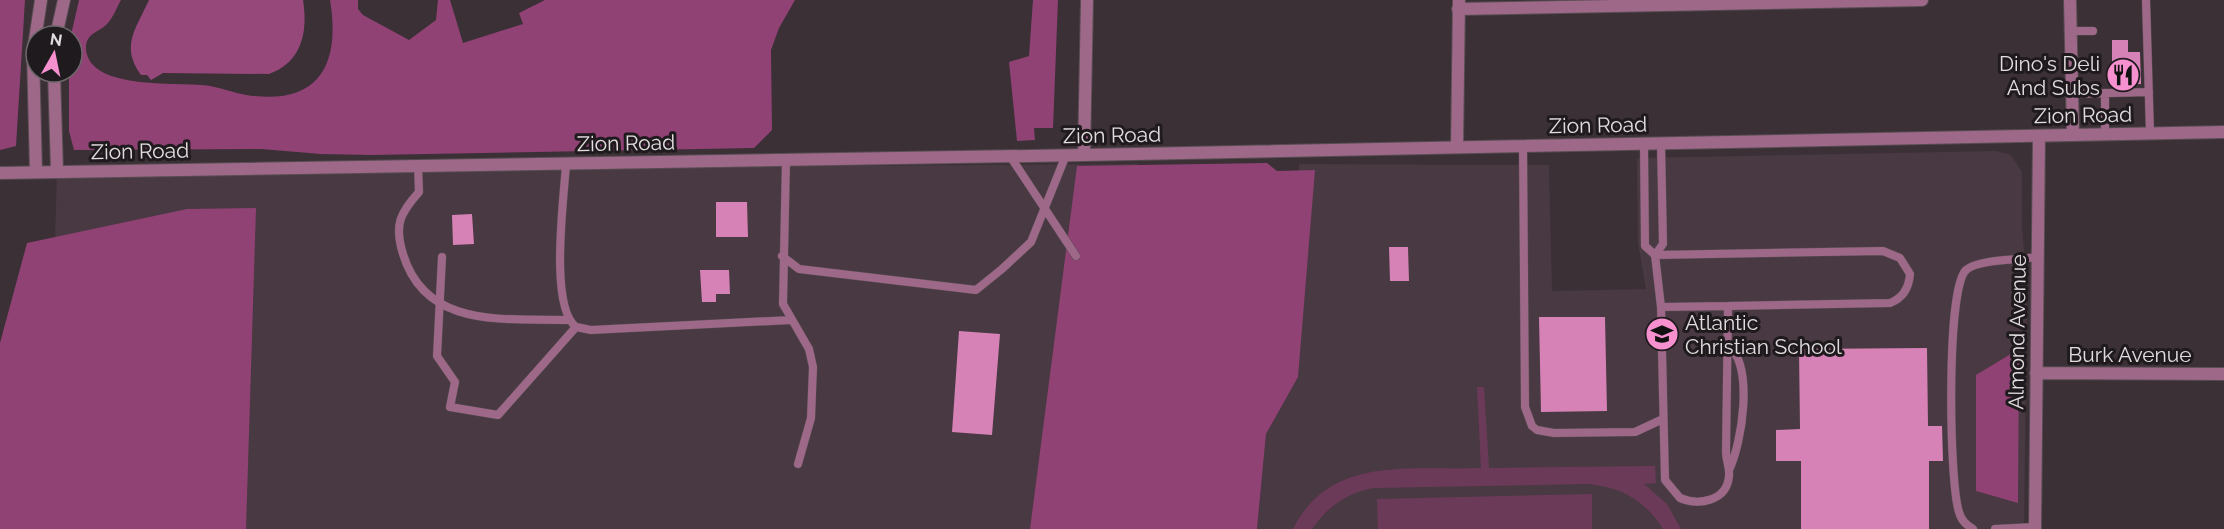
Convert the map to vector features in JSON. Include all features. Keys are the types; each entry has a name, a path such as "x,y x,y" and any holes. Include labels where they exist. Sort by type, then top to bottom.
{"street":[{"path":"38,24 41,0"},
{"path":"59,24 64,0"},
{"path":"1084,155 1087,0"},
{"path":"1456,147 1458,4 1922,0"},
{"path":"2070,0 2073,135"},
{"path":"35,84 36,172"},
{"path":"54,84 57,171"},
{"name":"Zion Road","path":"0,173 1084,155 2224,132"},
{"name":"Almond Avenue","path":"2035,528 2039,136"},
{"name":"Burk Avenue","path":"2036,373 2224,374"}],"lane":[{"path":"2146,0 2150,133"},
{"path":"2071,31 2093,31"},
{"path":"2072,93 2149,92"},
{"path":"2105,93 2105,134"},
{"path":"1654,255 1663,244 1661,143"},
{"path":"1644,144 1645,246 1654,255 1661,307 1665,480 1680,498 1697,503 1714,498 1727,485 1729,470 1737,451 1742,404 1740,364 1729,346"},
{"path":"1523,146 1525,407 1529,422 1537,430 1554,433 1635,432 1663,419"},
{"path":"782,256 799,269 976,290 1031,242 1066,155"},
{"path":"1010,156 1076,256"},
{"path":"786,160 782,256 783,304 810,349 813,367 811,418 798,464"},
{"path":"566,164 562,301 569,320 576,327 591,330 791,320"},
{"path":"418,166 419,192 401,214 399,240 410,271 428,296 440,305 480,317 569,320"},
{"path":"1654,255 1883,251 1900,258 1910,274 1905,292 1890,303 1661,307"},
{"path":"442,257 437,356 455,382 450,407 498,415 576,327"},
{"path":"1973,529 1965,523 1959,512 1954,479 1952,330 1957,286 1964,273 1973,266 2038,257"},
{"path":"1728,306 1726,452 1729,470"},
{"path":"1995,529 2035,528"}],"shaded area":[{"path":"0,0 25,0 16,146 0,150"},
{"path":"79,0 121,0 109,22 93,34 86,44 86,50 92,63 104,73 120,79 140,82 210,86 246,95 271,97 291,94 307,87 319,76 327,62 332,44 333,23 330,0 358,0 358,9 363,15 409,40 436,20 438,0 450,0 463,43 523,24 519,13 545,0 795,0 779,28 771,50 772,130 754,148 372,155 261,149 74,150 69,131 69,84 84,84 84,24 74,24"},
{"path":"149,0 303,0 303,34 296,54 280,69 269,74 163,73 151,80 147,75 141,75 135,65 131,46 135,29"},
{"path":"1033,0 1058,0 1053,128 1034,128 1035,140 1017,141 1009,62 1029,56"},
{"name":"Atlantic Christian School","path":"1996,151 2011,155 2022,172 2022,228 2027,281 2024,529 1257,529 1266,434 1298,377 1299,164 1549,165 1552,291 1646,289 1638,243 1637,158"},
{"path":"1267,163 1277,171 1315,170 1298,377 1266,434 1257,529 1030,529 1077,166"},
{"path":"1138,164 1132,529 47,529 57,171"},
{"path":"256,208 246,529 0,529 0,343 27,243 187,209"},
{"path":"2019,349 2018,503 1976,491 1976,375"},
{"path":"1477,387 1484,387 1489,468 1655,466 1656,483 1644,484 1667,504 1681,529 1663,529 1649,510 1631,497 1610,488 1587,484 1373,488 1355,493 1338,502 1312,529 1293,529 1309,505 1328,488 1351,478 1401,469 1481,468"},
{"path":"1592,494 1592,529 1378,529 1377,499"}],"building":[{"path":"2112,40 2128,40 2128,52 2140,52 2141,84 2112,85"},
{"path":"716,202 747,202 748,237 716,237"},
{"path":"472,214 474,244 453,245 452,215"},
{"path":"1389,247 1408,247 1409,281 1390,281"},
{"path":"700,270 729,270 730,294 716,294 716,302 702,302"},
{"path":"1539,317 1605,317 1607,411 1541,412"},
{"path":"959,331 1000,334 992,435 952,432"},
{"path":"1927,348 1928,426 1942,426 1943,461 1929,461 1929,529 1801,529 1801,461 1776,461 1776,430 1800,429 1799,349"}],"place":[{"name":"Dino's Deli And Subs","path":"2123,75"},
{"name":"Atlantic Christian School","path":"1662,334"}]}
